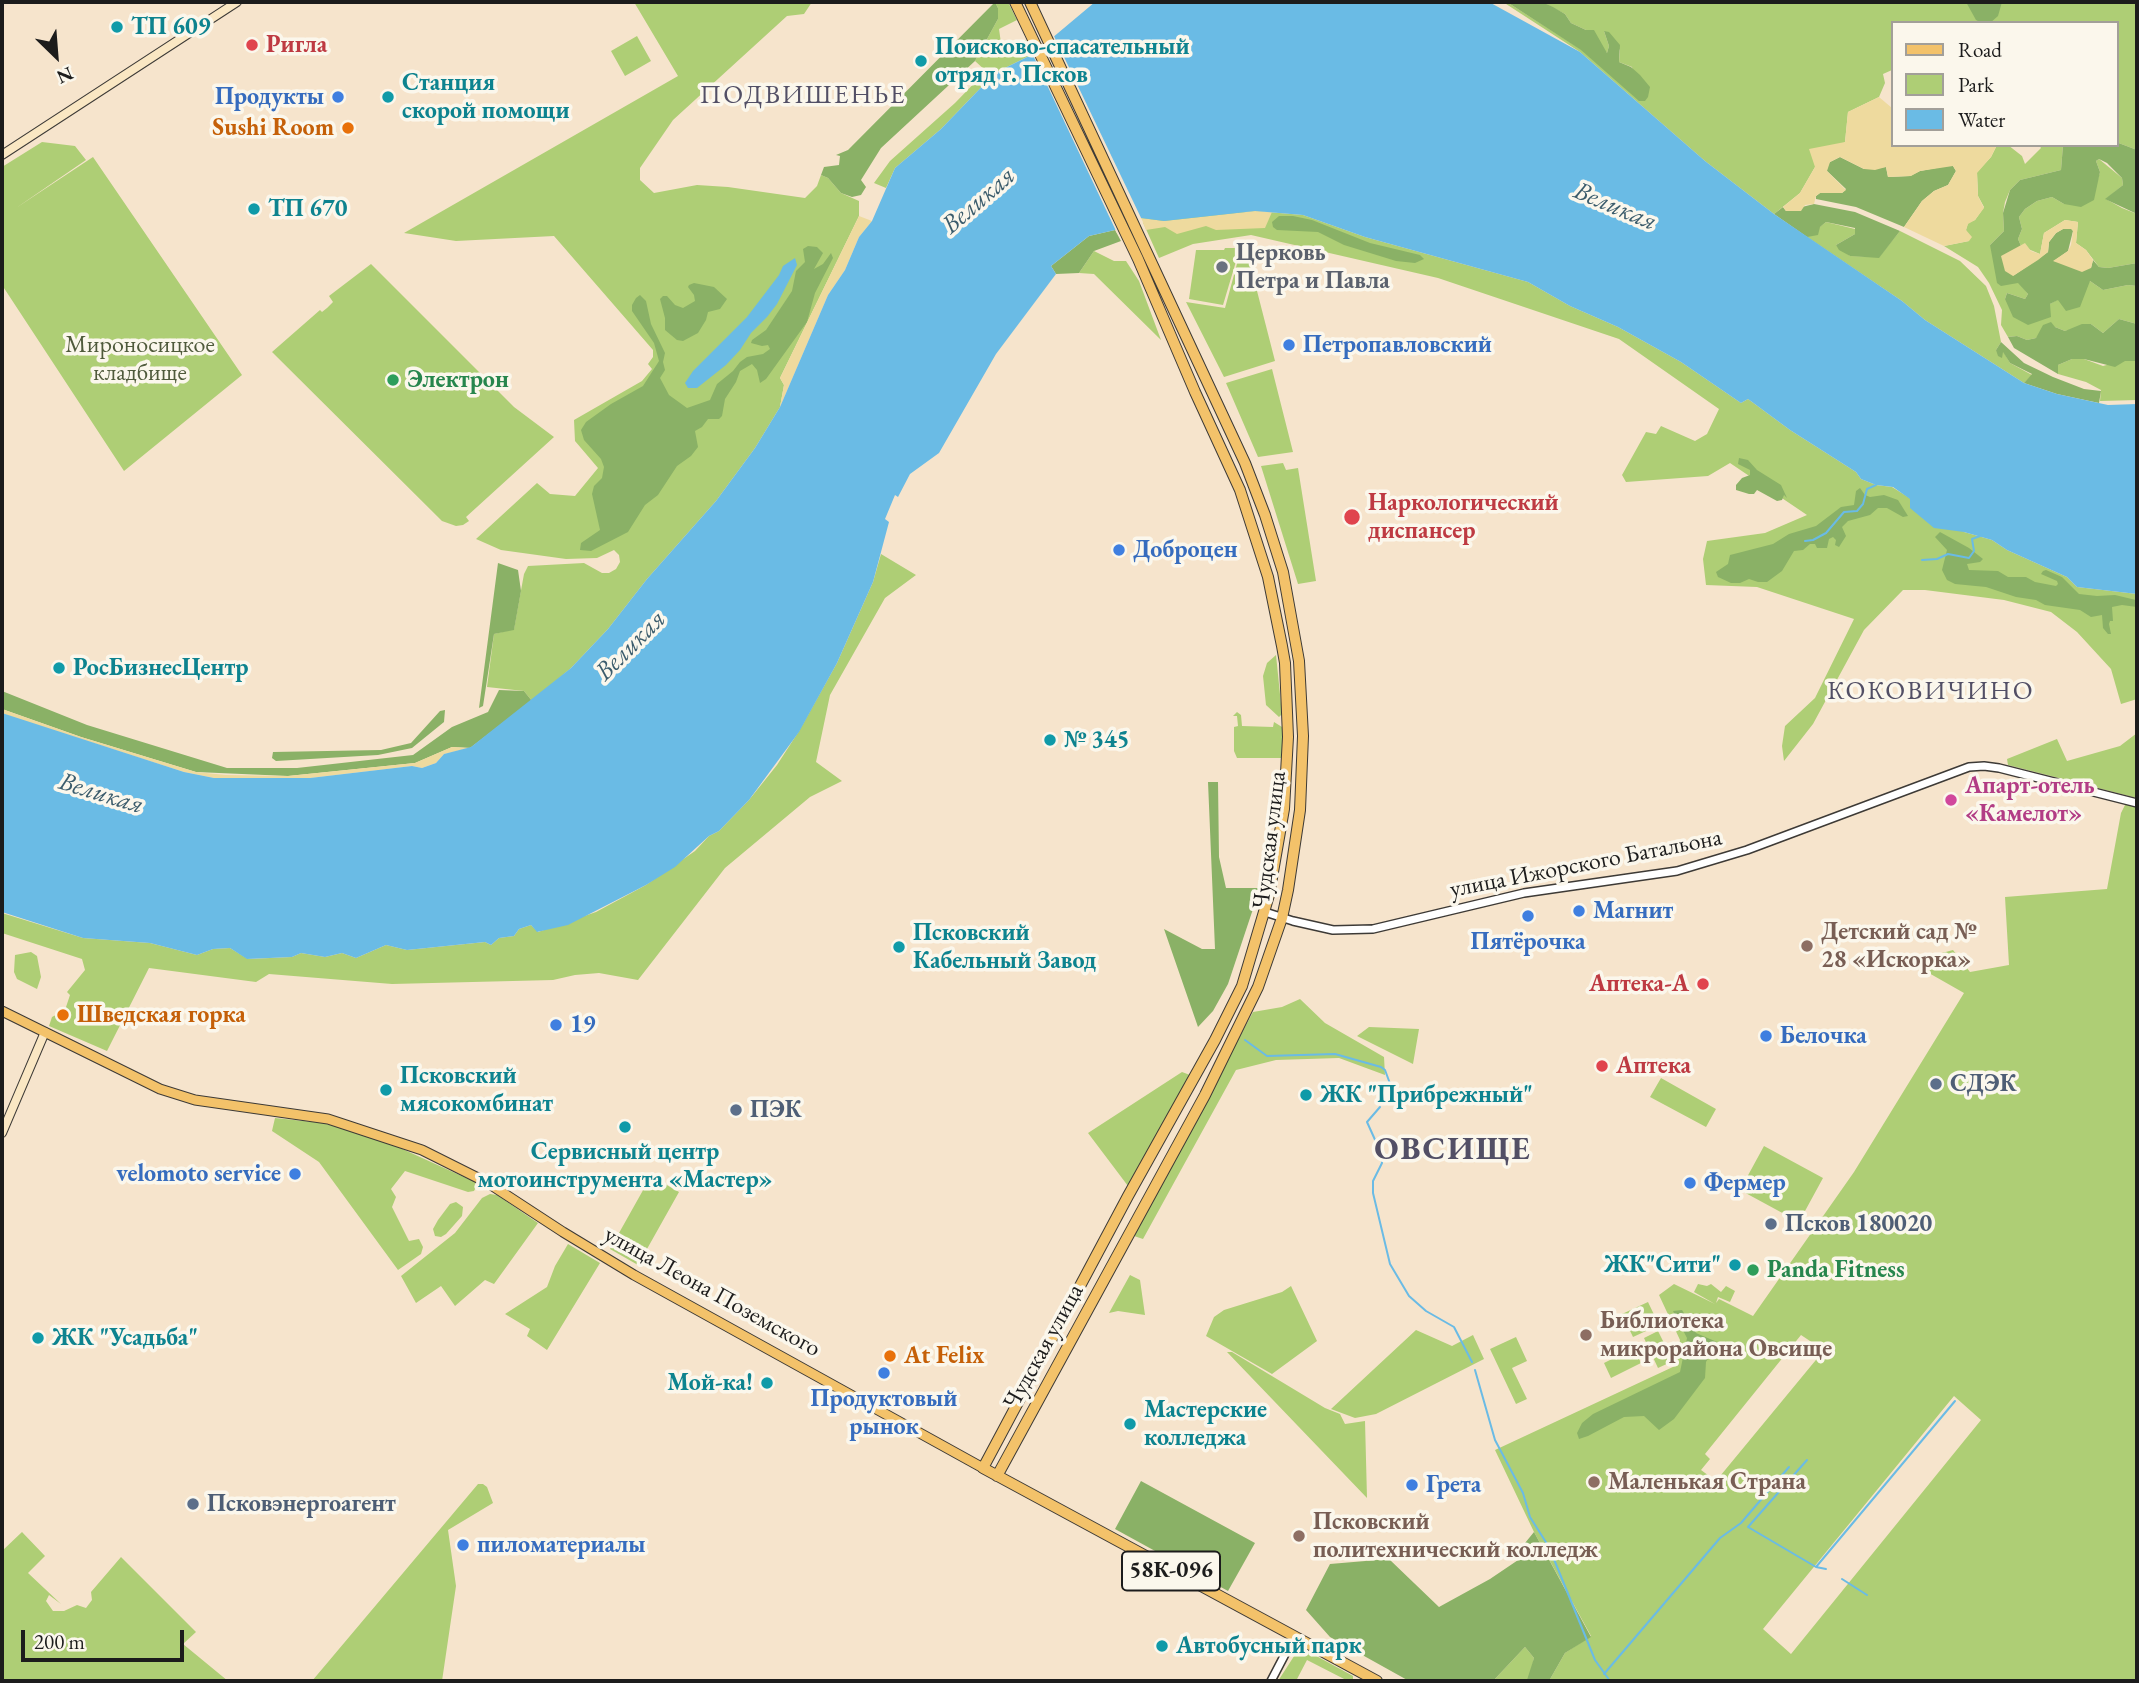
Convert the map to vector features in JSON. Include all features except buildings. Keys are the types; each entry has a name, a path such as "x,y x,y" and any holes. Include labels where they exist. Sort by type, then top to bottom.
{"highway":[{"name":"Чудская улица","path":"983,1468 1242,986 1265,912 1284,809 1288,737 1284,663 1268,577 1234,475 1138,259 1015,2"},
{"name":"Чудская улица","path":"997,1476 1147,1202 1253,999 1282,918 1300,810 1303,736 1299,661 1283,572 1265,515 1245,463 1030,2"},
{"path":"1250,519 1256,521 1265,515"},
{"path":"1261,554 1264,549 1270,547 1276,549"},
{"path":"1142,1171 1147,1182 1158,1181"},
{"path":"1128,1196 1135,1191 1147,1202"},
{"name":"улица Леона Поземского","path":"983,1468 1377,1681"}],"main road":[{"path":"2,155 237,2"},
{"name":"улица Леона Поземского","path":"2,1011 160,1090 195,1100 328,1119 422,1150 488,1183 635,1275 983,1468"},
{"path":"2,1133 45,1032"}],"street":[{"name":"улица Ижорского Батальона","path":"1265,912 1333,930 1373,929 1524,893 1677,871 1747,850 1969,767 1999,768 2137,803"},
{"path":"1271,1681 1294,1637"}],"green space":[{"path":"634,2 812,2 804,14 787,16 673,120 640,168 640,180 654,193 697,185 805,198 817,186 821,175 828,178 841,193 859,201 859,216 780,378 784,385 780,407 755,448 716,501 647,579 608,629 571,668 532,701 524,691 487,687 494,634 514,629 524,574 528,566 584,563 602,573 609,573 616,569 620,562 619,555 614,550 597,558 566,559 501,550 476,539 537,483 550,494 575,496 598,468 575,441 574,420 642,381 652,369 648,364 653,357 653,350 554,236 456,241 404,233 678,76"},
{"path":"995,2 1008,2 1017,20 999,29 1002,50 1026,40 1033,54 995,73 941,129 895,168 886,188 874,183 890,161 955,103 986,71 975,61 998,19"},
{"path":"995,2 998,19 975,61 881,148 861,180 866,187 861,195 852,197 841,193 828,178 821,175 824,167 839,165 840,156 836,155 848,150"},
{"path":"1503,2 1582,50 1639,100 1632,67 1619,62 1620,50 1604,31 1609,46 1607,53 1586,30 1571,23 1565,14 1542,2 2137,2 2137,150 2118,143 2118,21 1890,21 1890,71 1883,74 1885,83 1879,97 1848,112 1845,142 1815,167 1800,193 1774,214 1705,161 1580,52"},
{"path":"1507,2 1542,2 1553,7 1565,14 1571,23 1586,30 1594,30 1607,53 1609,46 1604,31 1609,32 1620,45 1619,62 1631,67 1650,87 1648,97 1645,101 1639,101 1581,50"},
{"path":"1966,2 2002,2 1998,16 1992,21 1976,20"},
{"path":"637,36 651,61 625,76 611,51"},
{"name":"Мироносицкое кладбище","path":"42,142 75,146 86,160 16,208 93,157 242,375 124,471 2,285 2,167"},
{"path":"2118,143 2137,150 2137,214 2105,199 2123,185 2122,178 2099,159 2096,161 2100,172 2094,200 2081,207 2064,204 2052,197 2037,201 2019,217 2022,229 2018,239 2021,246 2012,251 2013,276 2048,252 2049,242 2056,233 2063,229 2072,229 2068,251 2054,261 2091,268 2093,260 2099,267 2108,268 2137,263 2137,286 2103,290 2090,281 2080,307 2066,311 2058,300 2050,304 2051,317 2028,325 2013,317 2005,299 2007,293 2025,299 2028,294 2018,283 2001,286 1997,283 1990,245 2004,231 2003,213 2010,190 2020,180 2061,170 2063,147 2118,147"},
{"path":"1996,147 2011,147 2022,156 2025,164 2040,147 2063,147 2061,170 2020,180 2010,190 2005,202 2004,231 1990,245 2028,294 2025,299 2007,293 2005,299 2050,304 2090,281 2103,290 2137,286 2137,324 2119,319 2103,333 2091,324 2065,331 2055,327 2027,340 2017,336 2008,337 2001,325 2002,310 1978,267 1944,246 1969,241 1966,230 1968,223 1975,220 1984,207 1978,196 1977,172"},
{"path":"1840,157 1864,169 1886,167 1888,177 1910,176 1920,171 1947,166 1953,166 1956,171 1948,185 1934,191 1922,201 1904,227 1856,207 1816,199 1820,193 1842,193 1846,189 1827,171 1830,162"},
{"path":"2099,159 2122,178 2123,185 2106,199 2137,214 2137,263 2099,267 2086,250 2076,243 2078,222 2065,220 2044,233 2040,254 2021,246 2018,239 2022,229 2019,217 2025,209 2037,201 2052,197 2064,204 2095,189 2100,172 2096,161"},
{"path":"1814,204 1855,212 1900,231 1879,258 1850,256 1836,245 1855,234 1855,228 1826,222 1820,227 1818,235 1807,237 1774,214 1783,207 1786,211"},
{"path":"1255,211 1303,215 1365,237 1528,282 1681,362 1741,403 1748,399 1790,430 1856,472 1861,479 1892,487 1964,532 1992,540 2007,550 2067,577 2077,587 2137,594 2137,699 2121,704 2111,669 2077,632 2051,612 2004,600 1925,590 1903,590 1864,630 1813,724 1784,761 1782,746 1785,726 1815,698 1854,619 1757,587 1706,585 1703,559 1707,541 1765,533 1807,515 1730,463 1708,476 1626,482 1622,475 1646,432 1656,434 1661,426 1695,441 1707,434 1719,409 1619,339 1438,278 1251,235 1193,244 1159,258 1141,218"},
{"path":"1279,216 1312,220 1370,243 1420,255 1424,259 1415,263 1396,261 1344,245 1318,232 1277,230 1272,222"},
{"path":"1826,222 1855,229 1855,234 1836,245 1850,256 1879,257 1900,231 1960,261 1986,286 1994,306 2001,342 1996,350 2003,351 2010,363 2032,375 2024,383 1925,320 1902,301 1807,237"},
{"path":"1115,230 1121,241 1094,251 1079,273 1056,274 1051,266 1089,236"},
{"path":"808,246 817,247 823,253 814,269 823,264 831,253 833,258 815,293 807,322 766,379 760,383 757,370 752,364 740,371 725,399 722,416 719,419 708,419 695,431 698,447 677,466 658,495 645,505 628,532 591,551 580,550 581,543 600,530 592,494 594,486 602,478 604,467 601,459 584,440 581,430 586,422 611,404 643,386 659,361 654,343 632,311 636,298 640,295 646,301 651,324 665,353 665,370 660,378 669,395 687,408 710,400 717,384 747,357 763,354 770,349 768,345 751,343 752,340 766,330 792,291 796,271 805,262 803,249"},
{"path":"1240,248 1223,305 1189,299 1196,250"},
{"path":"1241,249 1247,252 1275,361 1224,377 1186,302 1225,308"},
{"path":"1094,251 1114,261 1126,261 1139,281 1161,340 1094,274 1079,273"},
{"name":"Электрон","path":"371,264 514,407 554,437 466,517 469,521 463,525 456,526 442,521 272,352 320,310 322,312 327,308 333,302 329,296"},
{"path":"694,283 714,287 727,299 720,309 708,312 698,333 683,341 677,340 665,330 660,299 667,296 675,305 683,308 695,301 688,287"},
{"path":"2119,319 2137,324 2137,361 2125,361 2115,367 2084,359 2072,359 2058,365 2058,374 2014,348 2008,337 2017,336 2027,340 2036,338 2043,325 2051,322 2065,331 2082,324 2091,324 2103,333"},
{"path":"2001,342 2024,363 2084,389 2101,391 2099,403 2057,394 2024,383 2032,374 2010,363 2003,352 2002,358 1998,356 1996,350"},
{"path":"2072,359 2084,359 2103,366 2125,360 2137,361 2137,400 2100,401 2101,390 2086,382 2058,374 2058,365"},
{"path":"1272,369 1293,452 1258,457 1226,383"},
{"path":"1739,458 1748,460 1757,470 1781,485 1787,498 1784,495 1782,500 1777,501 1757,490 1754,494 1749,494 1736,490 1736,485 1742,478 1750,475 1750,470 1738,464"},
{"path":"1283,463 1286,470 1298,468 1316,581 1298,584 1261,466"},
{"path":"1860,488 1870,497 1884,495 1898,500 1908,516 1903,517 1887,508 1878,508 1870,515 1848,521 1842,527 1846,536 1839,547 1835,545 1836,540 1833,537 1829,539 1827,548 1817,548 1815,544 1810,544 1803,550 1794,551 1782,571 1767,582 1749,579 1731,583 1718,577 1716,572 1728,564 1730,555 1773,544 1789,534 1816,526 1841,507 1854,505 1856,491"},
{"path":"1940,532 1983,559 1967,564 1969,570 1998,571 2008,577 2026,577 2035,582 2056,586 2057,581 2041,574 2046,570 2062,577 2079,594 2115,595 2136,600 2137,607 2112,607 2113,621 2109,624 2111,634 2108,634 2103,628 2102,615 2091,617 2080,610 2045,605 2036,600 2016,597 1986,587 1955,584 1947,580 1942,570 1947,550 1935,537"},
{"path":"881,554 916,575 885,598 830,695 816,762 842,781 810,797 725,868 638,980 599,973 553,980 392,984 269,974 256,982 149,968 107,1051 49,1026 52,1017 65,1010 70,995 67,992 85,970 82,959 2,933 2,913 83,938 150,943 197,955 213,949 230,948 248,959 292,957 301,953 325,957 342,953 356,958 386,945 407,950 485,942 491,945 499,938 514,936 519,929 531,925 538,932 596,912 646,885 695,851 749,800 777,765 837,663 873,582"},
{"path":"498,563 518,570 521,591 514,630 494,634 483,706 479,708"},
{"path":"1276,655 1282,714 1279,717 1266,705 1263,676 1267,663"},
{"path":"499,690 524,691 532,701 470,748 452,747 415,763 288,776 196,772 81,737 2,709 2,691 87,725 227,768 297,768 413,755 452,727 488,712"},
{"path":"445,710 444,722 412,748 378,755 276,761 272,758 273,752 381,750 411,743 440,711"},
{"path":"1237,712 1241,715 1242,726 1273,727 1274,722 1282,727 1282,758 1237,758 1234,751 1234,727 1238,726 1237,716 1233,716"},
{"path":"2137,733 2137,798 2008,765 2007,759 2057,739 2067,761 2120,746"},
{"path":"1208,782 1218,782 1219,857 1226,888 1260,888 1228,984 1213,1011 1198,1027 1164,929 1202,949 1215,949"},
{"path":"2126,803 2137,806 2137,1681 1549,1681 1565,1653 1591,1636 1534,1532 1495,1450 1675,1366 1680,1340 1659,1295 1674,1284 1715,1304 1694,1292 1698,1284 1711,1284 1721,1292 1726,1286 1735,1291 1730,1302 1718,1297 1716,1303 1719,1299 1753,1316 1854,1172 1964,993 1906,960 1953,950 1970,972 2009,965 2005,897 2107,889 2121,813","holes":["1801,1335 1813,1343 1820,1355 1716,1481 1701,1470 1710,1459 1705,1454","1954,1396 1981,1420 1791,1654 1763,1629"]},
{"path":"31,952 37,956 41,977 37,989 17,979 14,972 15,955"},
{"path":"1300,999 1325,1023 1384,1057 1385,1075 1339,1058 1276,1060 1236,1070 1143,1239 1134,1236 1253,1012 1282,1007"},
{"path":"1369,1027 1419,1029 1413,1064 1357,1036"},
{"path":"1182,1072 1190,1075 1128,1186 1088,1133"},
{"path":"1661,1078 1716,1109 1706,1127 1650,1097"},
{"path":"275,1118 323,1123 358,1133 398,1147 475,1182 476,1187 474,1191 468,1192 405,1171 391,1189 396,1197 392,1207 409,1241 419,1239 423,1247 421,1254 398,1270 319,1162 272,1131"},
{"path":"1764,1146 1823,1178 1799,1222 1740,1190"},
{"path":"651,1176 679,1192 638,1265 610,1249"},
{"path":"490,1194 497,1195 538,1223 494,1284 485,1280 455,1306 441,1286 416,1303 401,1276 455,1233 482,1198"},
{"path":"456,1202 463,1207 462,1216 446,1234 435,1236 433,1229 438,1220 450,1204"},
{"path":"568,1244 600,1263 547,1350 527,1336 530,1329 505,1314 547,1287"},
{"path":"1130,1275 1140,1280 1145,1315 1118,1311 1109,1313"},
{"path":"1291,1286 1317,1341 1272,1374 1206,1336 1214,1317 1224,1310 1282,1292"},
{"path":"1648,1302 1659,1325 1633,1337 1622,1314"},
{"path":"1682,1310 1696,1333 1717,1342 1706,1362 1705,1378 1674,1419 1659,1430 1644,1416 1624,1417 1579,1439 1577,1433 1582,1423 1593,1414 1680,1372 1687,1338 1673,1311"},
{"path":"1416,1330 1452,1346 1473,1335 1484,1359 1376,1414 1355,1418 1331,1409"},
{"path":"1658,1331 1673,1361 1658,1368 1644,1338"},
{"path":"1516,1337 1527,1361 1512,1368 1527,1399 1516,1404 1490,1349"},
{"path":"1634,1348 1641,1363 1611,1378 1604,1363"},
{"path":"1227,1352 1232,1352 1325,1408 1340,1414 1345,1424 1365,1421 1367,1498"},
{"path":"1141,1481 1255,1543 1228,1591 1115,1529"},
{"path":"478,1484 487,1487 493,1503 448,1530 456,1586 442,1681 312,1681"},
{"path":"22,1532 45,1556 28,1573 61,1604 49,1595 46,1601 53,1611 64,1611 77,1605 86,1608 92,1600 91,1592 121,1557 196,1632 183,1644 228,1681 2,1681 2,1551"},
{"path":"1534,1532 1591,1637 1565,1653 1549,1681 1527,1680 1534,1658 1525,1647 1493,1681 1409,1681 1330,1637 1306,1610 1330,1564 1389,1559 1439,1607 1490,1579 1527,1554 1525,1543"},
{"path":"1300,1647 1353,1676 1353,1679 1348,1681 1307,1660 1296,1681 1278,1681"},
{"path":"1525,1647 1534,1658 1529,1681 1493,1681"}],"sand":[{"path":"1879,97 1890,106 1890,147 1996,147 1977,173 1978,196 1984,208 1975,220 1968,224 1966,230 1972,237 1969,241 1944,246 1904,227 1922,201 1934,191 1948,185 1956,171 1953,166 1920,171 1911,176 1888,177 1886,167 1864,169 1840,157 1830,162 1827,171 1846,190 1842,193 1820,193 1814,204 1805,205 1801,211 1786,211 1783,207 1800,193 1815,167 1809,149 1845,142 1848,112"},
{"path":"1255,211 1272,212 1265,228 1216,230 1206,226 1177,234 1165,227 1146,230 1141,218 1164,221"},
{"path":"859,216 872,221 859,237 845,270 828,295 780,407 784,385 780,378"},
{"path":"2065,220 2078,222 2076,243 2086,250 2093,260 2091,268 2082,272 2053,261 2068,251 2071,245 2073,231 2063,229 2056,233 2049,242 2048,252 2038,260 2013,276 2005,271 2001,256 2025,243 2031,251 2040,254 2044,233"},
{"path":"2,709 81,737 196,772 226,775 288,776 415,763 452,747 470,748 444,754 436,763 422,768 412,766 310,778 214,778 184,772 15,718 2,713"}],"water":[{"name":"Великая","path":"1095,2 1489,2 1580,52 1705,161 1774,214 1902,301 1925,320 2024,383 2057,394 2108,405 2137,404 2137,594 2077,587 2067,577 2007,550 1992,540 1964,532 1934,528 1910,508 1910,499 1893,487 1876,485 1861,479 1856,472 1790,430 1748,399 1741,403 1681,362 1528,282 1365,237 1303,215 1255,211 1164,221 1141,218 1115,230 1089,236 1051,266 1056,274 996,354 939,453 910,474 898,497 895,495 885,519 889,522 873,582 837,663 799,732 749,800 719,831 709,836 675,867 646,885 568,925 537,932 531,925 519,929 514,936 499,938 491,945 485,942 407,950 386,945 356,958 342,953 325,957 301,953 292,957 247,959 230,948 213,949 197,955 150,943 83,938 2,912 2,713 184,772 214,778 310,778 412,766 422,768 436,763 444,754 471,747 571,668 608,629 647,579 716,501 755,448 780,407 828,295 845,270 859,237 872,221 895,168 941,129 995,73 1033,54"},
{"path":"795,258 797,265 777,304 740,350 697,388 688,388 685,383 693,371 747,317 783,266"}],"pier":[{"path":"1053,34 1143,222 1117,233 1031,51"}],"waterway":[{"path":"1805,541 1826,533 1844,512 1857,511 1863,504 1867,489 1876,485"},
{"path":"1922,560 1937,559 1948,554 1969,558 1974,551 1972,539 1980,536"},
{"path":"1245,1040 1267,1056 1335,1054 1381,1067 1385,1070 1392,1089 1386,1101"},
{"path":"1380,1107 1367,1122 1381,1153 1382,1163 1373,1181 1373,1193 1390,1264 1409,1296 1426,1311 1454,1327 1472,1362"},
{"path":"1475,1370 1495,1440 1523,1493 1530,1517 1549,1547 1595,1660 1610,1681"},
{"path":"1816,1567 1955,1401"},
{"path":"1807,1460 1748,1527 1816,1567 1826,1569"},
{"path":"1604,1674 1720,1538 1741,1523 1789,1467"},
{"path":"1842,1579 1867,1595"}],"place":[{"name":"ТП 609","path":"117,27"},
{"name":"Ригла","path":"252,45"},
{"name":"Поисково-спасательный отряд г. Псков","path":"921,61"},
{"name":"Продукты","path":"338,97"},
{"name":"Станция скорой помощи","path":"388,97"},
{"name":"Sushi Room","path":"348,128"},
{"name":"ТП 670","path":"254,209"},
{"name":"Церковь Петра и Павла","path":"1222,267"},
{"name":"Петропавловский","path":"1289,345"},
{"name":"Электрон","path":"393,380"},
{"name":"Наркологический диспансер","path":"1352,517"},
{"name":"Доброцен","path":"1119,550"},
{"name":"РосБизнесЦентр","path":"59,668"},
{"name":"№ 345","path":"1050,740"},
{"name":"Апарт-отель «Камелот»","path":"1951,800"},
{"name":"Магнит","path":"1579,911"},
{"name":"Пятёрочка","path":"1528,916"},
{"name":"Детский сад № 28 «Искорка»","path":"1807,946"},
{"name":"Псковский Кабельный Завод","path":"899,947"},
{"name":"Аптека-А","path":"1703,984"},
{"name":"Шведская горка","path":"63,1015"},
{"name":"19","path":"556,1025"},
{"name":"Белочка","path":"1766,1036"},
{"name":"Аптека","path":"1602,1066"},
{"name":"СДЭК","path":"1936,1084"},
{"name":"Псковский мясокомбинат","path":"386,1090"},
{"name":"ЖК \"Прибрежный\"","path":"1306,1095"},
{"name":"ПЭК","path":"736,1110"},
{"name":"Сервисный центр мотоинструмента «Мастер»","path":"625,1127"},
{"name":"velomoto service","path":"295,1174"},
{"name":"Фермер","path":"1690,1183"},
{"name":"Псков 180020","path":"1771,1224"},
{"name":"ЖК\"Сити\"","path":"1735,1265"},
{"name":"Panda Fitness","path":"1753,1270"},
{"name":"Библиотека микрорайона Овсище","path":"1586,1335"},
{"name":"ЖК \"Усадьба\"","path":"38,1338"},
{"name":"At Felix","path":"890,1356"},
{"name":"Продуктовый рынок","path":"884,1373"},
{"name":"Мой-ка!","path":"767,1383"},
{"name":"Мастерские колледжа","path":"1130,1424"},
{"name":"Маленькая Страна","path":"1594,1482"},
{"name":"Грета","path":"1412,1485"},
{"name":"Псковэнергоагент","path":"193,1504"},
{"name":"Псковский политехнический колледж","path":"1299,1536"},
{"name":"пиломатериалы","path":"463,1545"},
{"name":"Автобусный парк","path":"1162,1646"}],"district":[{"name":"ПОДВИШЕНЬЕ","path":"803,96"},
{"name":"КОКОВИЧИНО","path":"1931,692"},
{"name":"ОВСИЩЕ","path":"1453,1150"}]}
